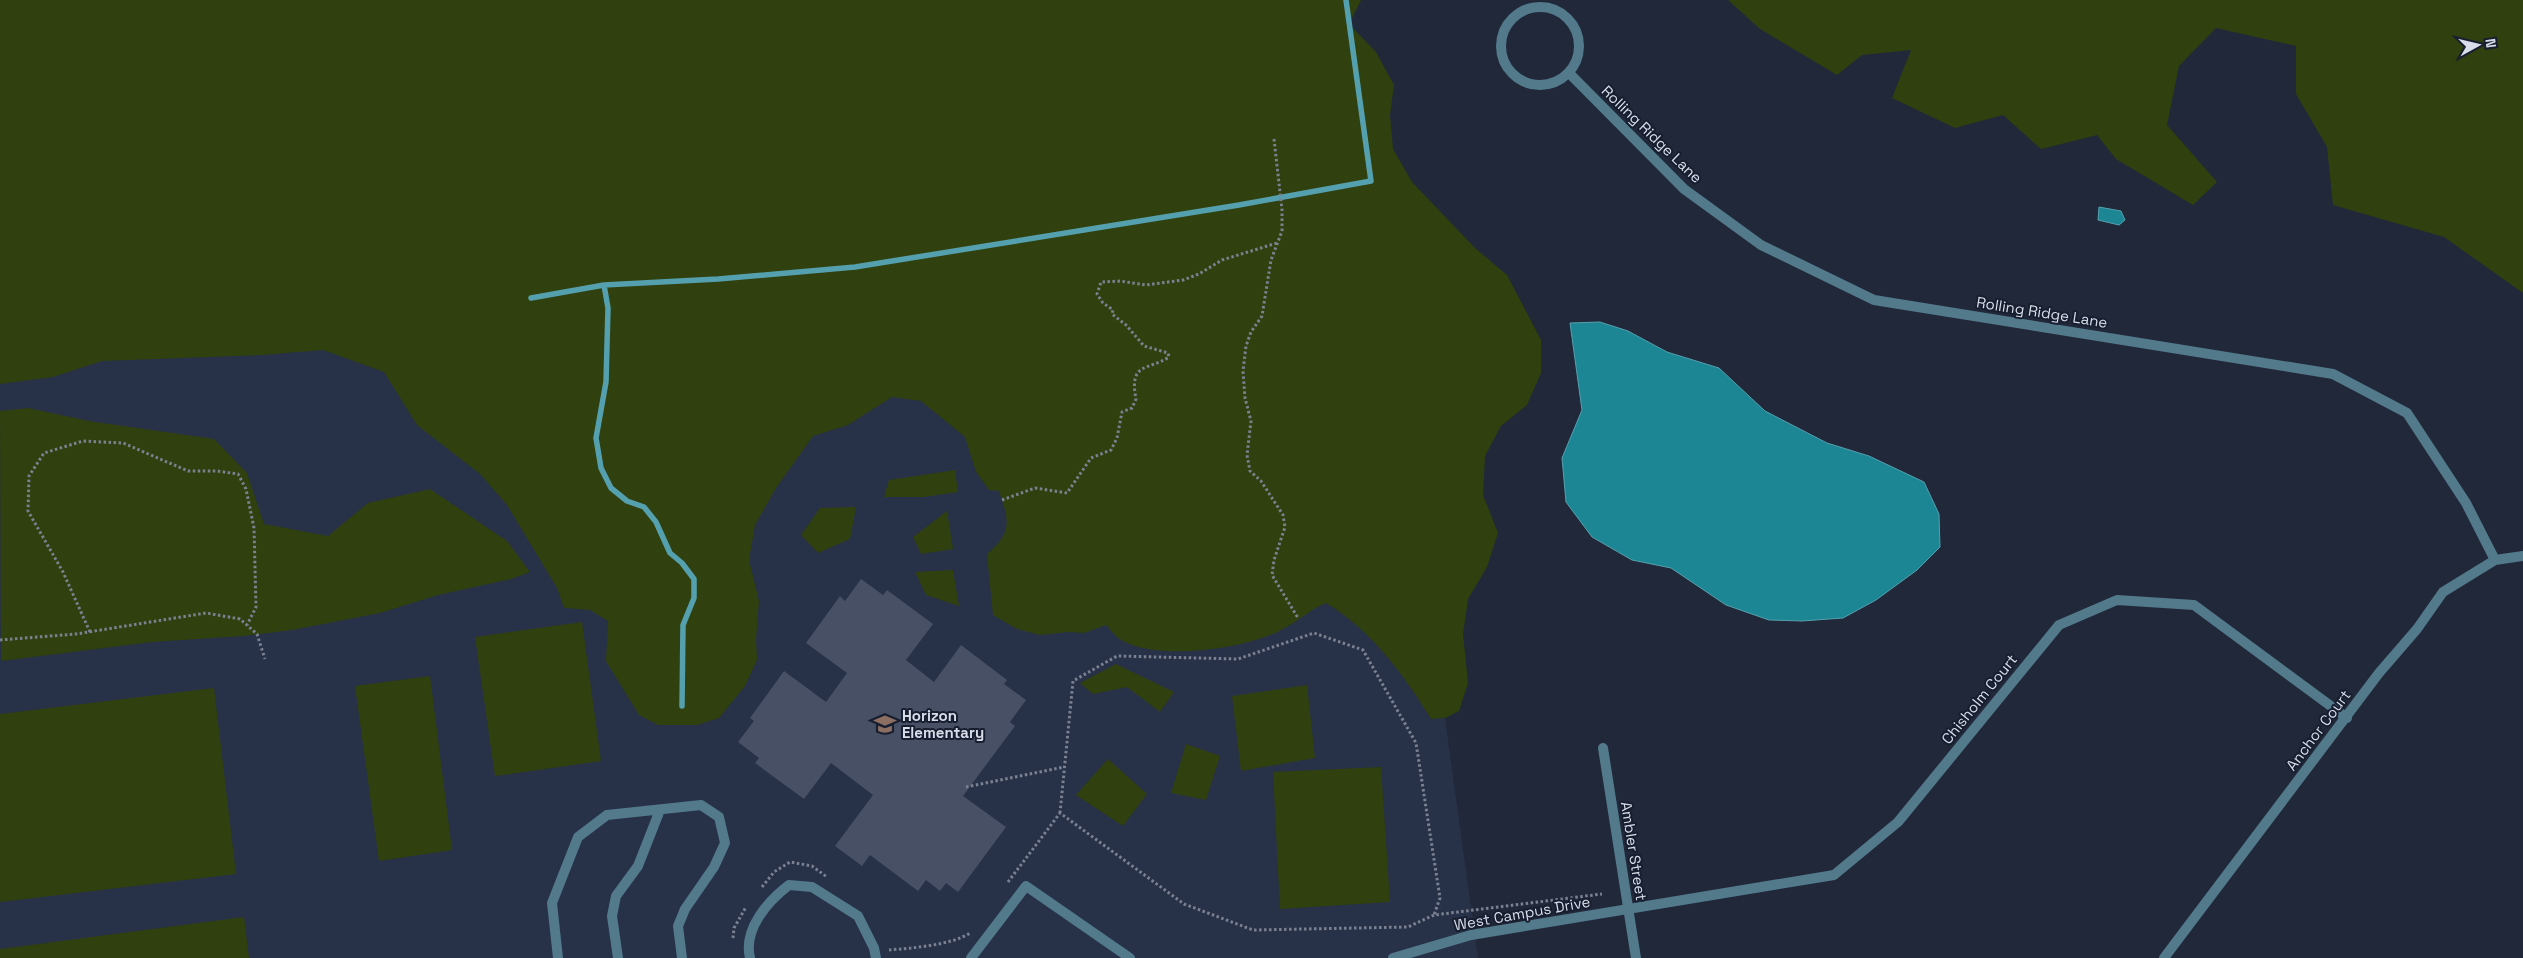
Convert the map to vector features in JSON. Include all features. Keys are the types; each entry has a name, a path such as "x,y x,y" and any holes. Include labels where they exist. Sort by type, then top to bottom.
{"street":[{"path":"1539,7 1552,9 1568,20 1578,37 1580,50 1576,63 1569,73 1558,81 1546,85 1534,85 1522,81 1512,73 1503,56 1502,38 1507,26 1515,16 1526,10 1539,7"},
{"name":"Rolling Ridge Lane","path":"1569,73 1684,189 1760,245 1874,300 2333,374 2408,413 2466,503 2495,560"},
{"name":"Anchor Court","path":"2164,958 2347,718 2379,673 2417,629 2443,592 2495,560 2523,556"},
{"name":"Chisholm Court","path":"1628,908 1834,875 1898,822 2059,625 2117,600 2194,605 2347,718"},
{"name":"Ambler Street","path":"1603,748 1636,958"},
{"path":"558,958 552,903 578,837 607,815 701,805 720,817 725,843 714,867 685,909 678,926 682,958"},
{"path":"618,958 612,916 616,896 638,866 660,810"},
{"path":"750,958 748,950 754,925 770,900 789,885 812,887 858,916 874,948 876,958"},
{"path":"971,958 1026,886 1130,958"},
{"name":"West Campus Drive","path":"1393,958 1471,935 1628,908"}],"path":[{"path":"1274,139 1282,210 1282,231 1270,260 1262,316 1251,332 1246,346 1243,371 1245,398 1251,421 1247,455 1250,470 1261,481 1283,516 1285,526 1274,560 1272,575 1298,618"},
{"path":"1002,500 1035,488 1067,493 1091,458 1111,450 1117,438 1122,412 1132,408 1136,399 1134,385 1137,373 1146,365 1169,357 1168,353 1144,346 1126,325 1112,314 1113,310 1103,304 1097,294 1101,282 1120,281 1146,285 1183,280 1199,274 1222,260 1277,243"},
{"path":"90,632 63,572 28,511 30,476 44,453 83,442 123,443 188,470 238,474 246,489 254,528 256,607 247,625"},
{"path":"0,640 90,632 206,613 240,619 257,634 265,659"},
{"path":"1004,887 1060,813 1073,681 1117,656 1238,659 1314,633 1363,650 1416,743 1440,898 1434,914"},
{"path":"966,787 1064,767"},
{"path":"1060,813 1184,904 1253,930 1408,927 1434,914 1602,894"},
{"path":"757,894 774,872 790,862 812,866 835,883"},
{"path":"735,948 734,928 739,916 751,901"},
{"path":"885,942 886,950 932,944 963,937 970,934 976,926"}],"shaded area":[{"path":"299,0 1346,0 1478,958 0,958 0,42"}],"green space":[{"path":"0,0 1361,0 1349,24 1376,52 1394,85 1390,115 1393,149 1412,182 1475,248 1507,275 1541,340 1541,373 1527,405 1501,426 1485,456 1483,495 1498,533 1487,567 1468,599 1463,634 1468,683 1459,711 1445,718 1431,719 1410,686 1372,640 1357,626 1326,603 1289,626 1268,636 1226,647 1203,650 1158,650 1139,647 1120,640 1106,625 1084,633 1068,632 1040,635 1017,629 993,615 987,554 1005,532 1005,510 999,491 989,490 976,472 965,437 921,401 892,397 848,425 813,436 776,488 755,525 749,560 759,601 756,639 757,660 745,686 719,718 697,725 658,725 639,715 606,661 608,621 590,610 564,608 557,588 507,505 480,474 417,425 384,372 323,350 262,355 102,361 53,377 0,384"},
{"path":"1728,0 2523,0 2523,293 2444,237 2333,205 2327,147 2296,94 2296,46 2216,28 2179,66 2167,125 2217,182 2193,205 2116,159 2097,135 2041,149 2003,115 1955,128 1892,98 1911,50 1862,55 1837,75 1760,29"},
{"path":"28,408 89,421 214,439 247,473 264,524 328,536 368,503 430,489 507,541 530,572 511,579 438,595 380,613 292,630 243,636 152,642 1,661 0,411"},
{"path":"955,470 958,492 924,497 884,497 889,480"},
{"path":"856,507 850,539 818,553 801,535 820,508"},
{"path":"947,511 953,549 921,554 913,537"},
{"path":"953,570 959,606 926,595 915,572"},
{"path":"582,622 601,761 495,776 475,637"},
{"path":"1116,664 1174,692 1160,712 1127,687 1093,694 1080,683"},
{"path":"430,676 452,850 379,861 355,686"},
{"path":"1307,685 1315,758 1241,771 1232,696"},
{"path":"214,688 236,874 0,902 0,714"},
{"path":"1186,744 1220,756 1206,800 1171,793"},
{"path":"1108,759 1147,794 1123,826 1076,795"},
{"path":"1381,767 1390,902 1280,909 1273,772"},
{"path":"244,917 249,958 0,958 0,949"}],"water":[{"path":"2099,207 2121,211 2125,220 2119,225 2098,220"},
{"path":"1600,322 1628,331 1667,352 1719,368 1765,411 1827,443 1869,456 1924,482 1939,514 1940,547 1917,570 1876,600 1843,618 1802,621 1769,620 1726,605 1671,568 1632,560 1592,537 1566,502 1562,458 1582,410 1570,323"}],"building":[{"path":"861,579 883,595 887,590 933,624 906,660 934,682 961,645 1007,680 1004,684 1026,700 1010,722 1015,726 963,796 1006,827 958,892 946,883 940,891 926,880 918,891 870,855 862,866 835,846 873,795 831,763 804,799 755,763 759,758 738,742 754,721 750,718 784,671 826,702 847,673 806,643 840,596 845,601"}],"waterway":[{"path":"531,298 604,285 718,279 855,267 1239,205 1371,181 1346,0"},
{"path":"604,285 608,308 606,382 596,438 601,468 611,488 627,501 644,507 656,522 670,553 682,563 694,579 694,598 683,625 682,706"}],"place":[{"name":"Horizon Elementary","path":"885,724"}]}
